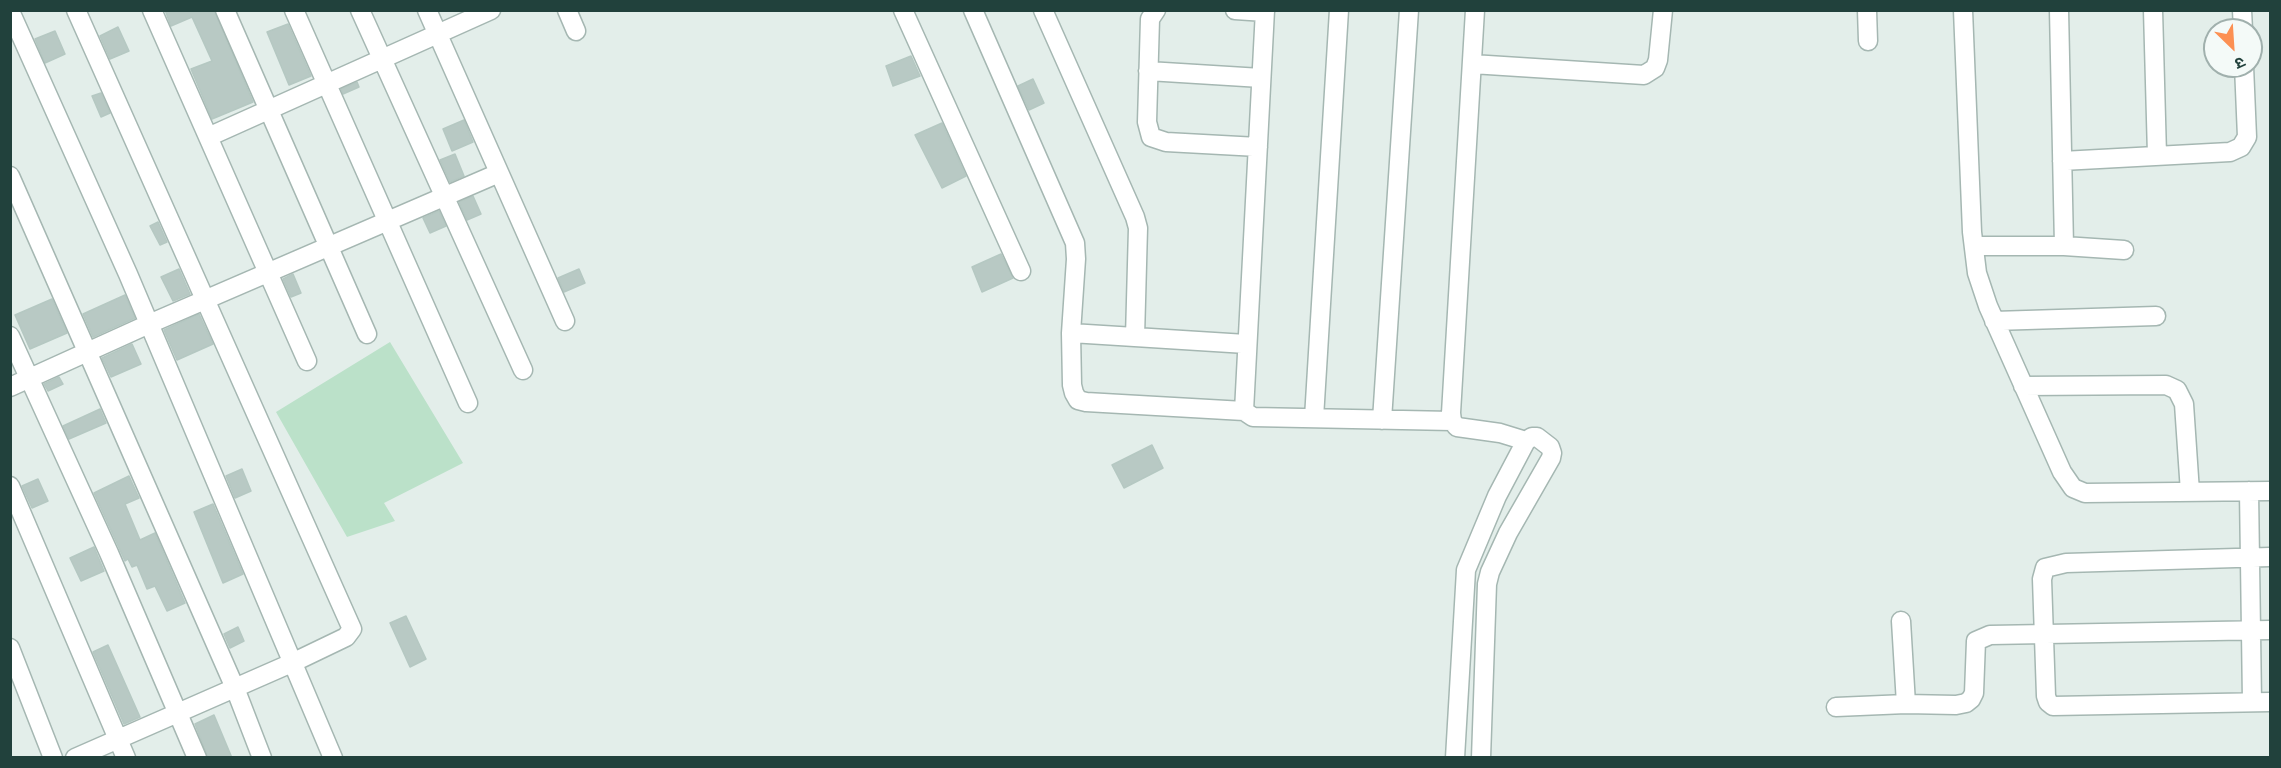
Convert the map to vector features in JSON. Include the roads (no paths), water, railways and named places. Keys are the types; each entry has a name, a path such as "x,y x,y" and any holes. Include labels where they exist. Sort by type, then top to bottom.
{"street":[{"path":"75,758 294,662 346,637 352,629 76,10"},
{"path":"152,10 307,361"},
{"path":"225,10 367,334"},
{"path":"294,10 468,403"},
{"path":"360,10 523,370"},
{"path":"427,10 565,321"},
{"path":"208,137 491,10"},
{"path":"567,10 576,31"},
{"path":"903,10 1021,271"},
{"path":"973,10 1074,243 1076,259 1071,333 1072,385 1078,400 1244,411 1253,417 1452,421"},
{"path":"1043,10 1136,217 1138,228 1135,337"},
{"path":"1156,10 1150,20 1147,122 1151,137 1166,142 1258,147"},
{"path":"1235,10 1265,11 1244,411"},
{"path":"1314,418 1339,10"},
{"path":"1382,420 1409,10"},
{"path":"1475,10 1451,402 1452,421 1457,427 1463,429 1500,433 1526,441"},
{"path":"1472,64 1644,75 1655,68 1658,60 1663,10"},
{"path":"1867,10 1868,41"},
{"path":"1963,10 1977,273 1994,321 2062,472 2073,488 2085,493 2271,491"},
{"path":"2059,10 2064,246"},
{"path":"2153,10 2157,155"},
{"path":"10,11 149,324 333,758"},
{"path":"1148,71 1262,78"},
{"path":"2062,161 2230,152 2241,147 2247,137 2245,78"},
{"path":"10,387 149,324 499,173"},
{"path":"10,176 235,688 262,758"},
{"path":"1974,246 2064,246 2124,250"},
{"path":"1994,321 2156,316"},
{"path":"1071,333 1246,344"},
{"path":"10,336 109,553 197,758"},
{"path":"2023,386 2166,386 2177,390 2184,404 2190,492"},
{"path":"1455,758 1466,570 1497,496 1526,441 1532,437 1543,441 1550,447 1551,459 1508,532 1487,584 1481,758"},
{"path":"10,486 126,758"},
{"path":"2249,491 2250,558 2251,630 2261,702 2053,706 2048,702 2042,573 2046,568 2053,565 2250,558 2271,557"},
{"path":"1901,621 1906,704"},
{"path":"1836,707 1966,703 1974,693 1976,641 1990,635 2271,630"},
{"path":"10,648 53,758"}]}
